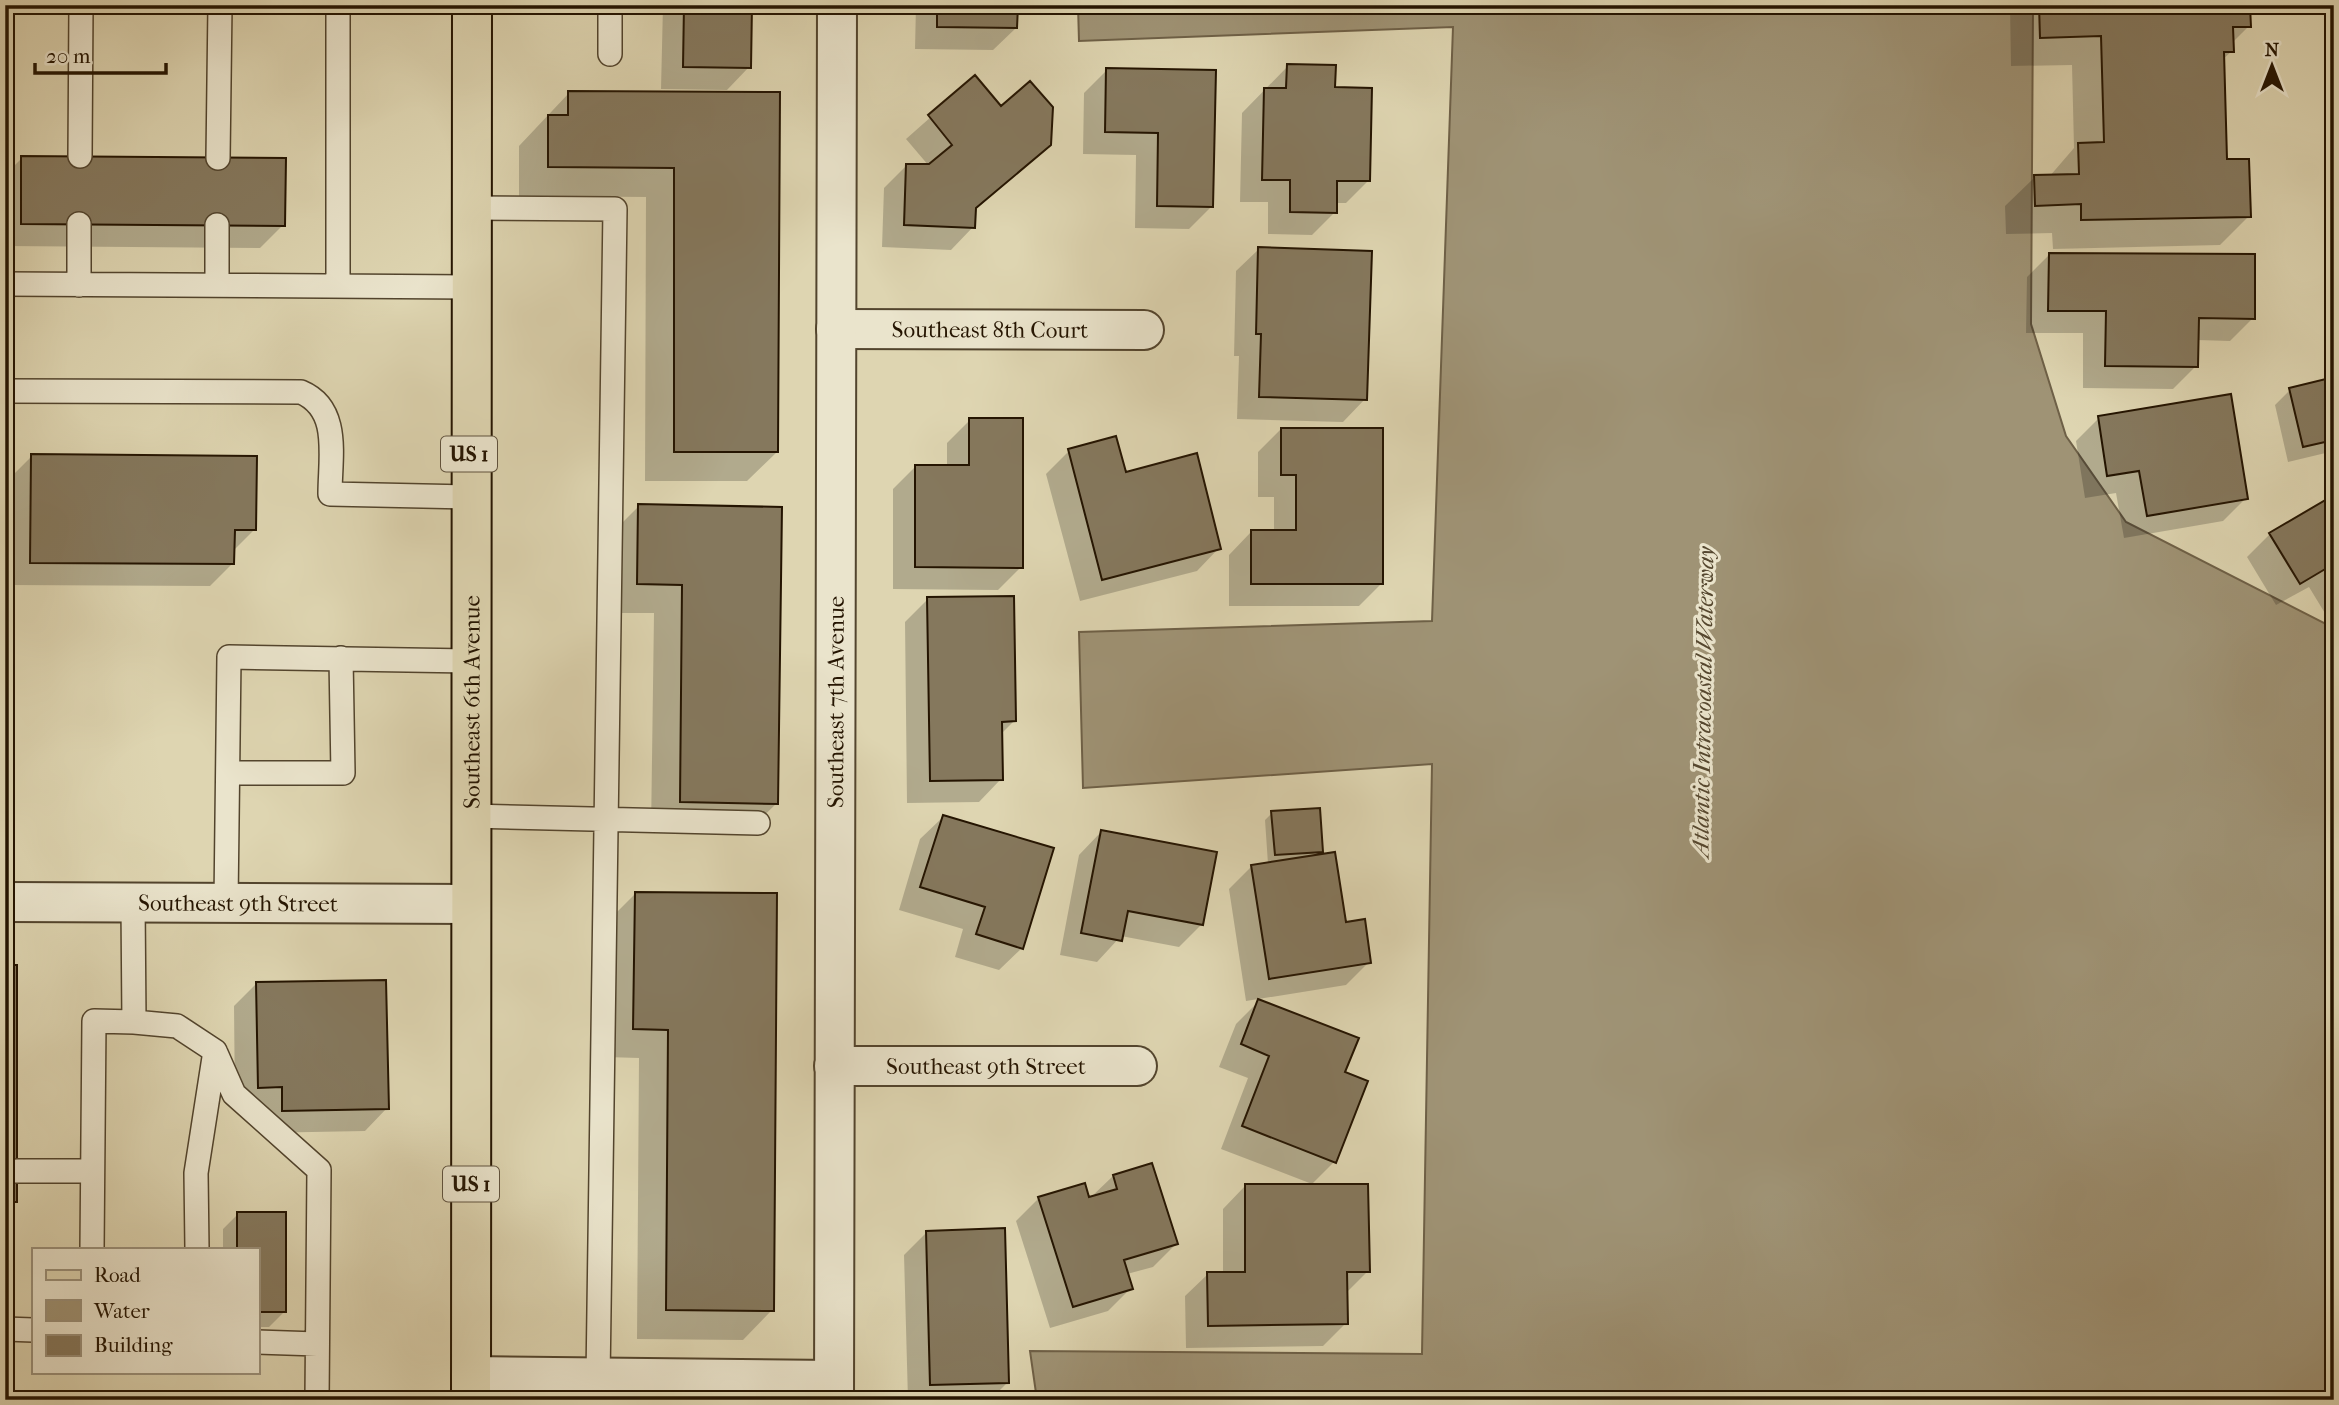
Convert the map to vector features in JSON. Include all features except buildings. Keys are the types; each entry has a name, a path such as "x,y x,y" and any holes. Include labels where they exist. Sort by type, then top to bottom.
{"main road":[{"name":"Southeast 6th Avenue","path":"471,1388 469,497 472,5"}],"street":[{"name":"Southeast 7th Avenue","path":"834,1390 837,5"},
{"name":"Southeast 8th Court","path":"836,329 1144,330"},
{"name":"Southeast 9th Street","path":"5,902 470,904"},
{"name":"Southeast 9th Street","path":"834,1066 1137,1066"},
{"path":"471,1388 598,1377 834,1390"}],"lane":[{"path":"80,156 81,5"},
{"path":"218,158 220,5"},
{"path":"338,5 338,286"},
{"path":"610,5 611,54"},
{"path":"471,208 615,209 598,1377"},
{"path":"79,225 79,285"},
{"path":"216,285 217,225"},
{"path":"5,284 471,287"},
{"path":"5,391 301,391 313,397 328,418 330,494 469,497"},
{"path":"226,903 229,657 469,661"},
{"path":"228,773 343,773 341,659"},
{"path":"470,816 758,823"},
{"path":"133,903 134,1022"},
{"path":"92,1248 94,1021 177,1026 215,1051 234,1094 319,1170 317,1400"},
{"path":"197,1248 196,1173 215,1051"},
{"path":"17,1171 92,1171"},
{"path":"5,1329 32,1330"},
{"path":"259,1342 317,1343"}],"water":[{"name":"Atlantic Intracoastal Waterway","path":"1078,5 2033,5 2031,324 2066,436 2126,522 2334,628 2334,1400 1037,1400 1030,1351 1422,1354 1432,764 1083,788 1079,632 1432,621 1453,27 1079,41"}]}
